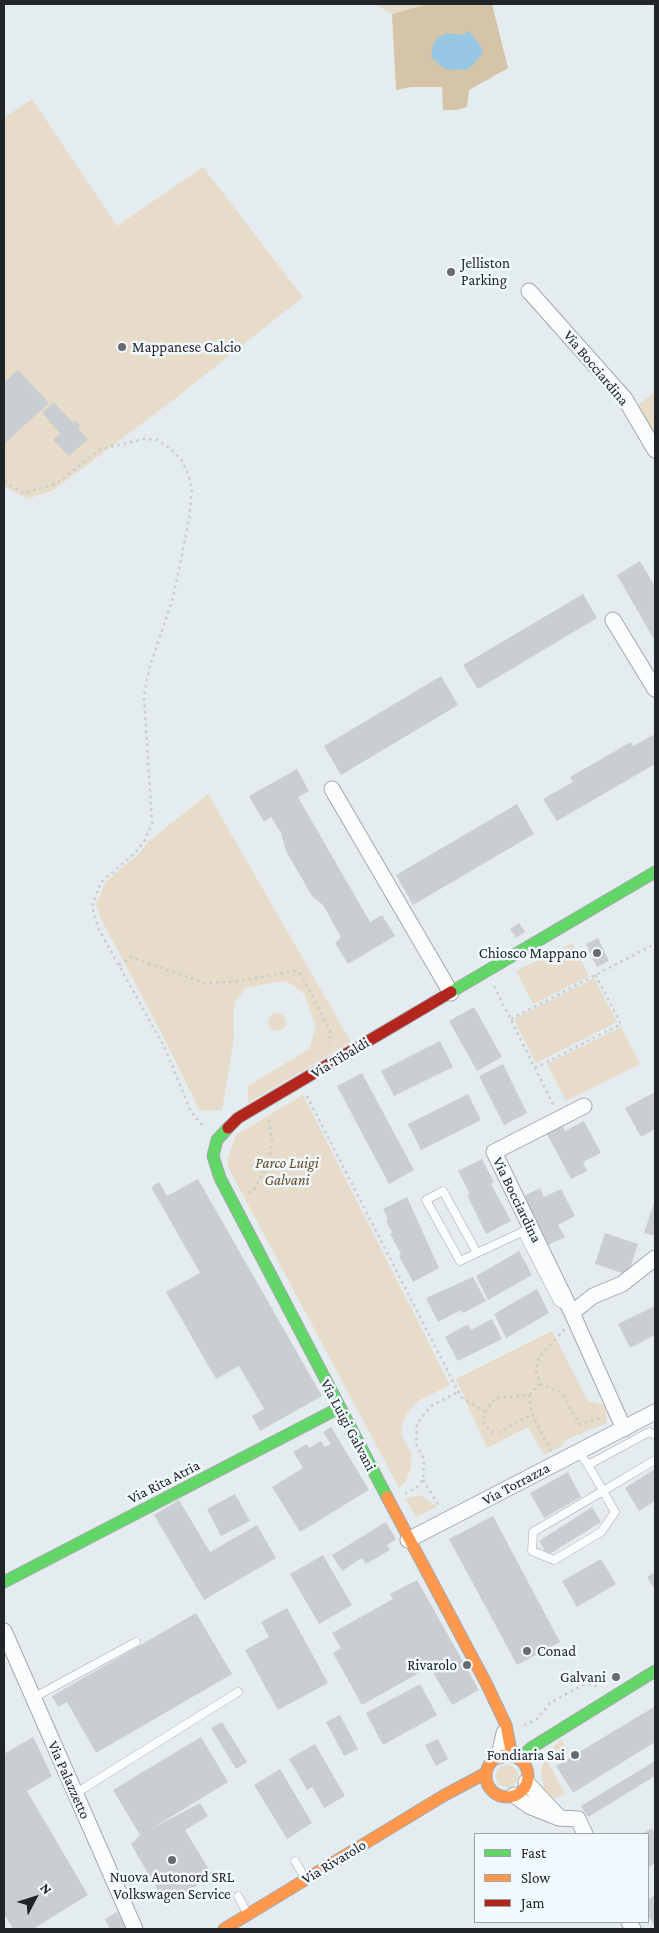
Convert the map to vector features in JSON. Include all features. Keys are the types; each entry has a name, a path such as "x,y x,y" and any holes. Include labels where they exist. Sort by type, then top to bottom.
{"street":[{"name":"Via Bocciardina","path":"530,291 625,399 655,450"},
{"path":"613,620 655,689"},
{"path":"332,789 451,993"},
{"name":"Via Tibaldi","path":"216,1140 230,1124 262,1104 655,872"},
{"name":"Via Bocciardina","path":"572,1313 494,1152 584,1106"},
{"name":"Via Luigi Galvani","path":"216,1140 213,1156 220,1178 338,1408 506,1725 516,1764"},
{"path":"624,1429 572,1313 593,1296 622,1284 655,1258"},
{"name":"Via Rita Atria","path":"4,1582 338,1408"},
{"name":"Via Torrazza","path":"408,1540 655,1412"},
{"name":"Via Palazzetto","path":"4,1631 135,1929"},
{"path":"516,1764 522,1790 514,1795 501,1795 490,1788 486,1773 490,1763 516,1764 559,1731 655,1671"},
{"path":"516,1764 559,1818"},
{"name":"Via Rivarolo","path":"224,1929 443,1796 486,1773"},
{"name":"Via Rivarolo","path":"443,1796 490,1788"},
{"path":"514,1795 529,1806 559,1818 578,1819 585,1833"}],"lane":[{"path":"477,1253 443,1191 426,1200 460,1261 522,1232 558,1302 572,1313"},
{"path":"588,1465 649,1432 655,1435"},
{"path":"579,1452 588,1465 603,1491 615,1512 602,1532 554,1560 532,1551 533,1532 603,1491 655,1460"},
{"path":"33,1698 136,1642"},
{"path":"76,1794 238,1692"},
{"path":"295,1861 306,1880"},
{"path":"238,1896 248,1914"}],"path":[{"path":"4,482 23,493 56,484 101,449 130,440 144,439 158,440 181,459 192,488 189,520 173,598 149,669 144,696 152,823 145,840 136,853 101,882 92,906 98,928 165,1048 191,1112 216,1140"},
{"path":"510,1019 655,944"},
{"path":"119,964 131,957 206,983 233,982 294,971 301,974 331,1033 322,1060 325,1066"},
{"path":"486,972 561,1118"},
{"path":"534,1068 621,1024 596,974"},
{"path":"299,1082 458,1392 461,1397 485,1412"},
{"path":"232,1202 254,1189 269,1164 272,1132 262,1104"},
{"path":"540,1384 536,1371 539,1357 572,1313"},
{"path":"532,1414 499,1432 491,1432 483,1423 485,1412 496,1398 529,1395 540,1384"},
{"path":"540,1384 561,1392 579,1424 617,1413"},
{"path":"446,1521 423,1480 424,1459 416,1444 417,1423 431,1406 458,1392"},
{"path":"529,1395 532,1414 557,1462"},
{"path":"388,1503 417,1488 423,1480"}],"green space":[{"path":"374,4 428,4 392,14"},
{"name":"Mappanese Calcio","path":"32,99 117,226 203,167 303,297 176,398 52,491 27,499 4,486 4,118"},
{"path":"655,392 655,440 635,407"},
{"path":"208,794 351,1042 248,1103 248,1086 309,1049 316,1026 304,994 290,983 281,981 246,988 236,1000 233,1014 234,1038 222,1110 200,1111 161,1032 102,921 96,905 105,883 115,873 138,855 149,841"},
{"path":"572,943 589,976 533,1004 516,971"},
{"path":"594,978 617,1022 536,1063 514,1019"},
{"path":"273,1013 281,1013 286,1018 284,1029 273,1031 268,1026 268,1018"},
{"path":"621,1027 640,1064 566,1101 547,1064"},
{"name":"Parco Luigi Galvani","path":"303,1095 450,1385 420,1400 409,1410 403,1422 401,1434 411,1453 411,1467 406,1481 399,1488 228,1167 228,1158 236,1135"},
{"path":"552,1331 588,1401 605,1405 607,1423 565,1440 562,1446 544,1455 528,1427 487,1448 456,1379"},
{"path":"421,1495 437,1507 416,1517 405,1498"},
{"path":"561,1739 565,1745 548,1762 565,1794 551,1799 544,1789 541,1772 544,1759"},
{"path":"507,1765 515,1768 518,1776 515,1784 507,1787 499,1784 496,1776 499,1768"}],"shaded area":[{"path":"428,4 492,4 508,68 469,90 467,107 456,110 443,110 442,87 411,87 396,90 392,14"}],"water":[{"path":"469,31 481,46 483,53 469,69 451,70 443,68 431,57 436,39 446,33 463,35"}],"building":[{"path":"18,370 49,403 4,444 4,383"},
{"path":"54,402 72,422 75,420 80,426 78,428 88,439 69,456 53,440 60,433 42,413"},
{"path":"640,561 655,587 655,641 617,575"},
{"path":"583,594 597,618 478,689 463,665"},
{"path":"441,676 458,705 341,775 324,746"},
{"path":"655,734 655,764 557,821 543,799 573,782 570,777 631,742 633,746"},
{"path":"297,769 309,791 298,797 370,922 382,915 395,936 348,964 335,943 341,937 323,905 312,896 286,851 281,833 271,817 264,822 249,796"},
{"path":"517,804 534,834 413,905 396,875"},
{"path":"519,923 525,932 516,938 510,929"},
{"name":"Chiosco Mappano","path":"598,938 609,961 597,967 586,944"},
{"path":"474,1007 502,1057 477,1071 449,1021"},
{"path":"440,1041 453,1067 394,1096 381,1071"},
{"path":"503,1064 527,1113 504,1125 479,1076"},
{"path":"362,1073 414,1170 389,1184 337,1086"},
{"path":"655,1092 655,1129 641,1137 625,1108"},
{"path":"468,1094 481,1120 421,1150 408,1124"},
{"path":"584,1121 601,1153 583,1162 587,1171 571,1179 546,1132 562,1124 565,1131"},
{"path":"482,1159 494,1182 491,1184 511,1221 486,1234 467,1195 470,1194 458,1171"},
{"path":"198,1179 322,1396 260,1431 252,1416 264,1409 239,1366 216,1379 166,1292 200,1273 151,1187 159,1182 167,1196"},
{"path":"540,1188 544,1197 561,1189 575,1216 558,1225 565,1237 548,1245 524,1196"},
{"path":"407,1197 439,1268 413,1282 399,1256 401,1254 390,1234 392,1232 386,1221 388,1219 383,1209"},
{"path":"655,1200 655,1236 644,1233"},
{"path":"605,1233 638,1244 628,1275 595,1264"},
{"path":"519,1251 532,1275 488,1300 476,1276"},
{"path":"473,1277 486,1301 463,1313 461,1310 438,1322 426,1298"},
{"path":"537,1289 549,1313 506,1338 494,1314"},
{"path":"655,1306 655,1335 630,1348 618,1324"},
{"path":"492,1319 502,1339 458,1361 445,1337 468,1324 471,1330"},
{"path":"331,1427 369,1490 300,1532 272,1487 303,1468 293,1452 307,1444 309,1448 321,1441 325,1447 331,1444 323,1432"},
{"path":"655,1469 655,1501 639,1511 625,1488"},
{"path":"568,1472 581,1497 544,1518 530,1493"},
{"path":"235,1494 250,1521 221,1536 207,1509"},
{"path":"179,1500 210,1552 257,1525 276,1558 204,1600 154,1515"},
{"path":"592,1507 601,1522 548,1555 539,1541"},
{"path":"493,1516 560,1642 517,1665 449,1539"},
{"path":"386,1522 396,1539 387,1545 390,1550 366,1564 362,1558 342,1571 332,1555"},
{"path":"323,1555 352,1605 319,1624 290,1574"},
{"path":"601,1559 616,1584 577,1607 562,1581"},
{"path":"655,1572 655,1590 647,1577"},
{"path":"417,1580 479,1690 452,1705 430,1667 362,1705 333,1653 341,1648 332,1633 393,1599 390,1594"},
{"path":"287,1608 328,1683 278,1710 245,1650 269,1637 261,1622"},
{"path":"196,1613 232,1674 96,1753 67,1702 58,1707 52,1696"},
{"path":"420,1684 437,1715 383,1745 366,1713"},
{"path":"654,1707 655,1742 573,1793 556,1766"},
{"path":"340,1715 358,1749 344,1756 326,1722"},
{"path":"222,1722 247,1762 236,1769 211,1728"},
{"path":"33,1737 52,1776 27,1791 88,1895 33,1929 13,1929 4,1914 4,1754"},
{"path":"201,1737 228,1782 151,1829 200,1803 208,1816 185,1830 213,1876 166,1904 131,1844 140,1835 113,1790"},
{"path":"438,1739 448,1759 436,1766 425,1745"},
{"path":"315,1744 345,1796 324,1808 312,1787 307,1790 289,1759"},
{"path":"655,1761 655,1776 588,1817 581,1806"},
{"path":"280,1769 312,1823 287,1839 254,1785"},
{"path":"652,1828 655,1834 655,1863 649,1867 649,1833 644,1833"},
{"path":"655,1895 655,1927 649,1917 649,1899"},
{"path":"117,1912 127,1929 110,1929 105,1919"}],"traffic: fast":[{"path":"451,992 655,872"},
{"path":"228,1128 217,1140 213,1156 220,1178 387,1497"},
{"path":"4,1582 339,1408"},
{"path":"519,1759 531,1748 655,1671"}],"traffic: slow":[{"path":"387,1497 486,1683 506,1725 512,1756"},
{"path":"507,1755 522,1761 528,1776 522,1791 507,1797 492,1791 486,1776 492,1761 507,1755"},
{"path":"224,1929 443,1796 486,1773"}],"traffic: jam":[{"path":"228,1128 238,1118 451,992"}],"place":[{"name":"Jelliston Parking","path":"451,272"},
{"name":"Mappanese Calcio","path":"122,347"},
{"name":"Chiosco Mappano","path":"597,953"},
{"name":"Conad","path":"527,1651"},
{"name":"Rivarolo","path":"467,1665"},
{"name":"Galvani","path":"616,1677"},
{"name":"Fondiaria Sai","path":"575,1755"},
{"name":"Nuova Autonord SRL Volkswagen Service","path":"172,1860"}]}
